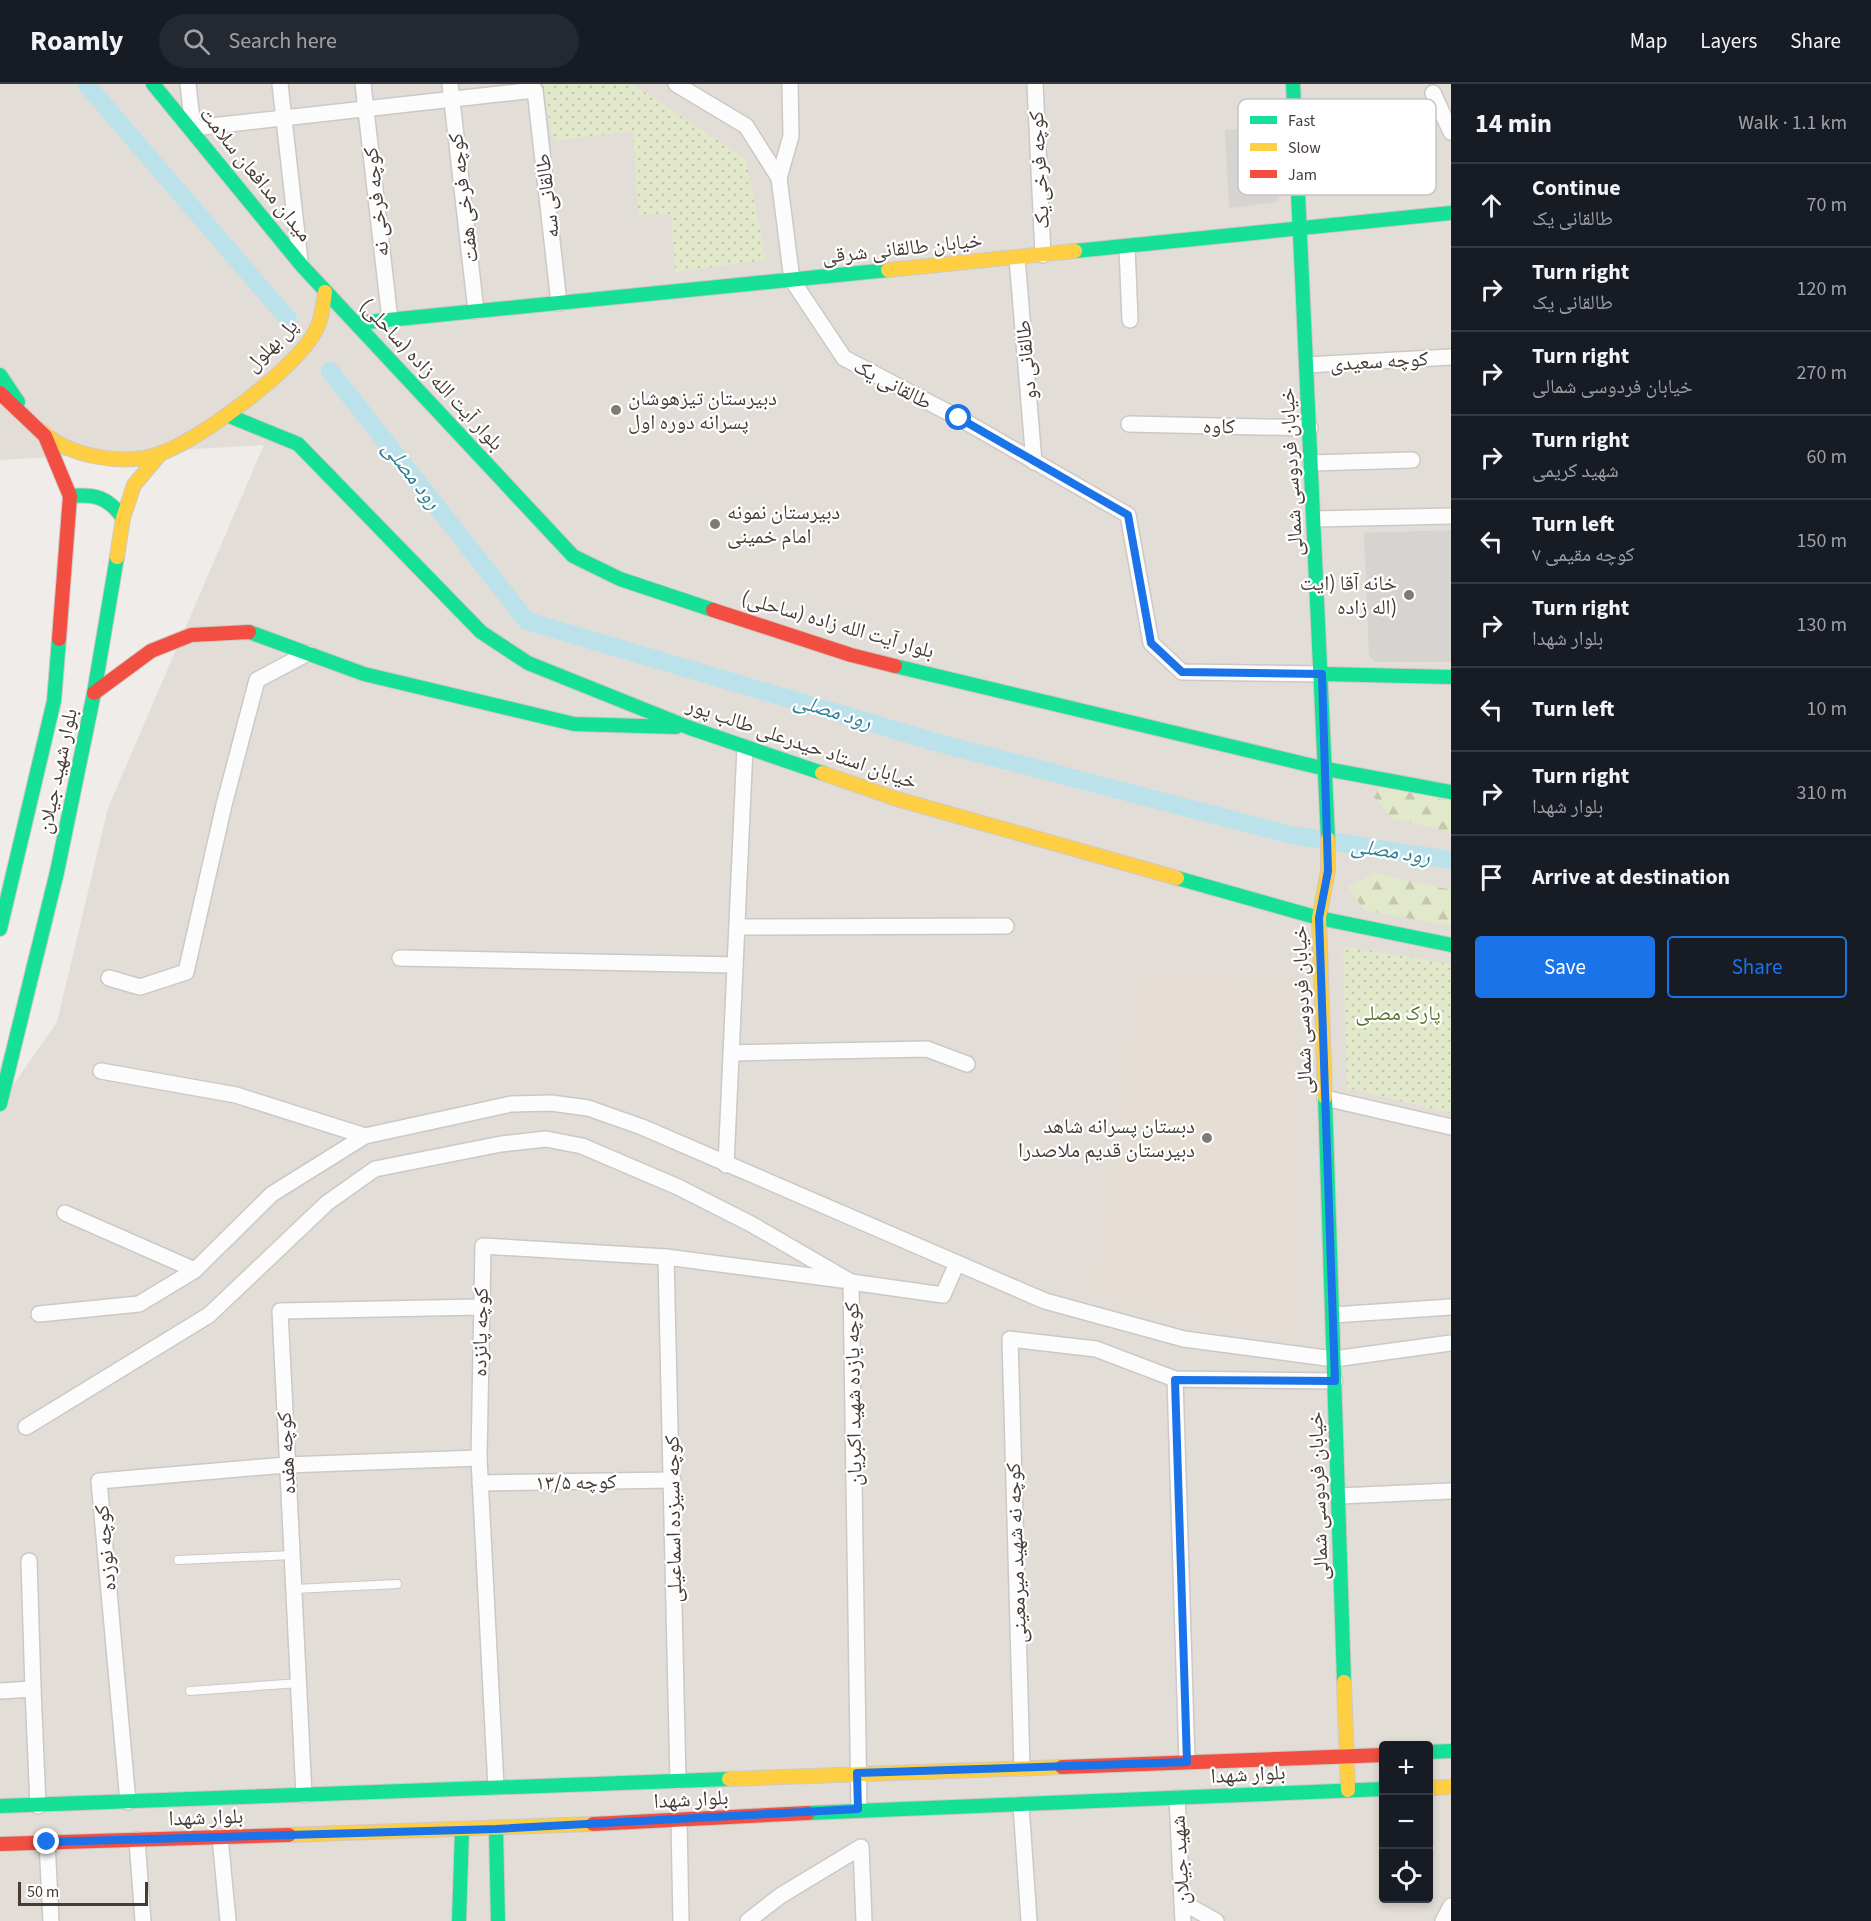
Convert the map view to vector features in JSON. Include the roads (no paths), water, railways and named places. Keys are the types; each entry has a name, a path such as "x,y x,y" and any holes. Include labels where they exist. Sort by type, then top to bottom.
{"main road":[{"name":"میدان مدافعان سلامت","path":"153,84 193,128 325,292"},
{"name":"خیابان فردوسی شمالی","path":"1293,84 1294,99"},
{"name":"خیابان فردوسی شمالی","path":"1298,195 1328,807 1328,871 1319,918 1348,1790"},
{"name":"خیابان طالقانی شرقی","path":"358,323 1451,213"},
{"name":"بلوار آیت الله زاده (ساحلی)","path":"325,292 358,323 573,556 620,579 851,655 1326,770 1451,792"},
{"name":"پل بهلول","path":"227,415 294,358 314,334 322,314 325,292"},
{"path":"0,375 45,436"},
{"path":"0,393 45,436 73,451 101,457 161,453 227,415"},
{"name":"خیابان استاد حیدرعلی طالب پور","path":"227,415 298,444 481,632 528,663 690,728 897,799 1319,918 1451,945"},
{"name":"بلوار شهید جیلان","path":"0,928 54,701 70,496 45,436"},
{"name":"بلوار شهید جیلان","path":"0,1104 57,872 94,693 123,518 134,485 161,453"},
{"path":"70,496 105,497 111,500 123,518"},
{"path":"94,693 151,651 191,635 251,632 364,674 574,724 690,728"},
{"path":"1322,674 1451,677"},
{"path":"1433,1752 1451,1751"},
{"name":"بلوار شهدا","path":"0,1806 1379,1755"},
{"path":"1433,1788 1451,1787"},
{"name":"بلوار شهدا","path":"0,1844 496,1829 679,1821 858,1809 1021,1805 1379,1789"},
{"path":"496,1829 498,1921"},
{"path":"459,1921 462,1830"}],"street":[{"path":"188,84 193,128 366,109 451,92"},
{"path":"279,84 300,261"},
{"name":"کوچه فرخی نه","path":"363,84 390,320"},
{"path":"676,84 746,126 779,178"},
{"path":"790,84 791,136 779,178 792,280"},
{"name":"کوچه فرخی یک","path":"1035,84 1043,255"},
{"name":"طالقانی سه","path":"451,92 535,90 559,303"},
{"name":"کوچه فرخی هفت","path":"451,92 476,311"},
{"path":"1433,93 1436,99"},
{"path":"1436,100 1451,132"},
{"path":"1127,247 1130,320"},
{"name":"طالقانی دو","path":"1017,258 1034,462"},
{"name":"طالقانی یک","path":"792,280 844,358 1128,515 1151,643 1182,672 1322,674"},
{"name":"کوچه سعیدی","path":"1307,365 1451,357"},
{"name":"کاوه","path":"1129,424 1310,428"},
{"path":"1311,463 1412,460"},
{"path":"1314,519 1451,516"},
{"path":"109,978 140,987 186,972 224,805 257,680 308,653"},
{"path":"726,1165 745,747"},
{"path":"737,927 1006,926"},
{"path":"400,958 735,964"},
{"path":"731,1053 927,1049 967,1064"},
{"path":"101,1071 236,1095 365,1136"},
{"path":"1325,1098 1451,1127"},
{"path":"39,1314 139,1304 195,1270 272,1194 365,1136 511,1104 551,1103 599,1112 642,1127 1045,1301 1184,1339 1334,1359 1451,1343"},
{"path":"26,1427 209,1315 327,1203 375,1169 501,1144 546,1140 582,1146 678,1187 751,1224 851,1281"},
{"path":"65,1213 195,1270"},
{"name":"کوچه پانزده","path":"496,1787 479,1458 480,1307 483,1246 666,1257 851,1281"},
{"name":"کوچه سیزده اسماعیلی","path":"666,1257 673,1480 678,1781"},
{"name":"کوچه یازده شهید اکبریان","path":"858,1809 851,1281 943,1295 957,1263"},
{"name":"کوچه هفده","path":"304,1796 280,1311 480,1307"},
{"path":"1333,1315 1451,1307"},
{"name":"کوچه نه شهید میرمعینی","path":"1022,1768 1010,1339 1096,1349 1175,1380"},
{"path":"1187,1762 1175,1380 1335,1381"},
{"path":"286,1465 479,1458"},
{"name":"کوچه نوزده","path":"128,1802 99,1481 286,1465"},
{"name":"کوچه ۱۳/۵","path":"480,1484 673,1480"},
{"path":"1339,1496 1451,1491"},
{"path":"29,1561 38,1806"},
{"path":"0,1691 33,1689"},
{"name":"شهید جیلان","path":"1177,1798 1183,1921"},
{"path":"1021,1805 1029,1921"},
{"path":"679,1821 681,1921"},
{"path":"220,1837 228,1921"},
{"path":"136,1840 143,1921"},
{"path":"47,1842 51,1921"},
{"path":"748,1921 780,1896 861,1847 864,1921"},
{"path":"1182,1902 1216,1921"},
{"path":"1443,1921 1451,1906"}],"lane":[{"path":"178,1560 293,1554"},
{"path":"294,1589 397,1584"},
{"path":"190,1691 298,1683"}],"waterway":[{"name":"رود مصلی","path":"86,84 288,319"},
{"name":"رود مصلی","path":"330,371 527,621 935,742 1291,835 1451,860"}],"place":[{"name":"دبیرستان تیزهوشان پسرانه دوره اول","path":"616,410"},
{"name":"دبیرستان نمونه امام خمینی","path":"715,524"},
{"name":"خانه آقا (ایت اله زاده)","path":"1409,595"},
{"name":"دبستان پسرانه شاهد دبیرستان قدیم ملاصدرا","path":"1207,1138"}],"park label":[{"name":"پارک مصلی","path":"1398,1013"}]}
